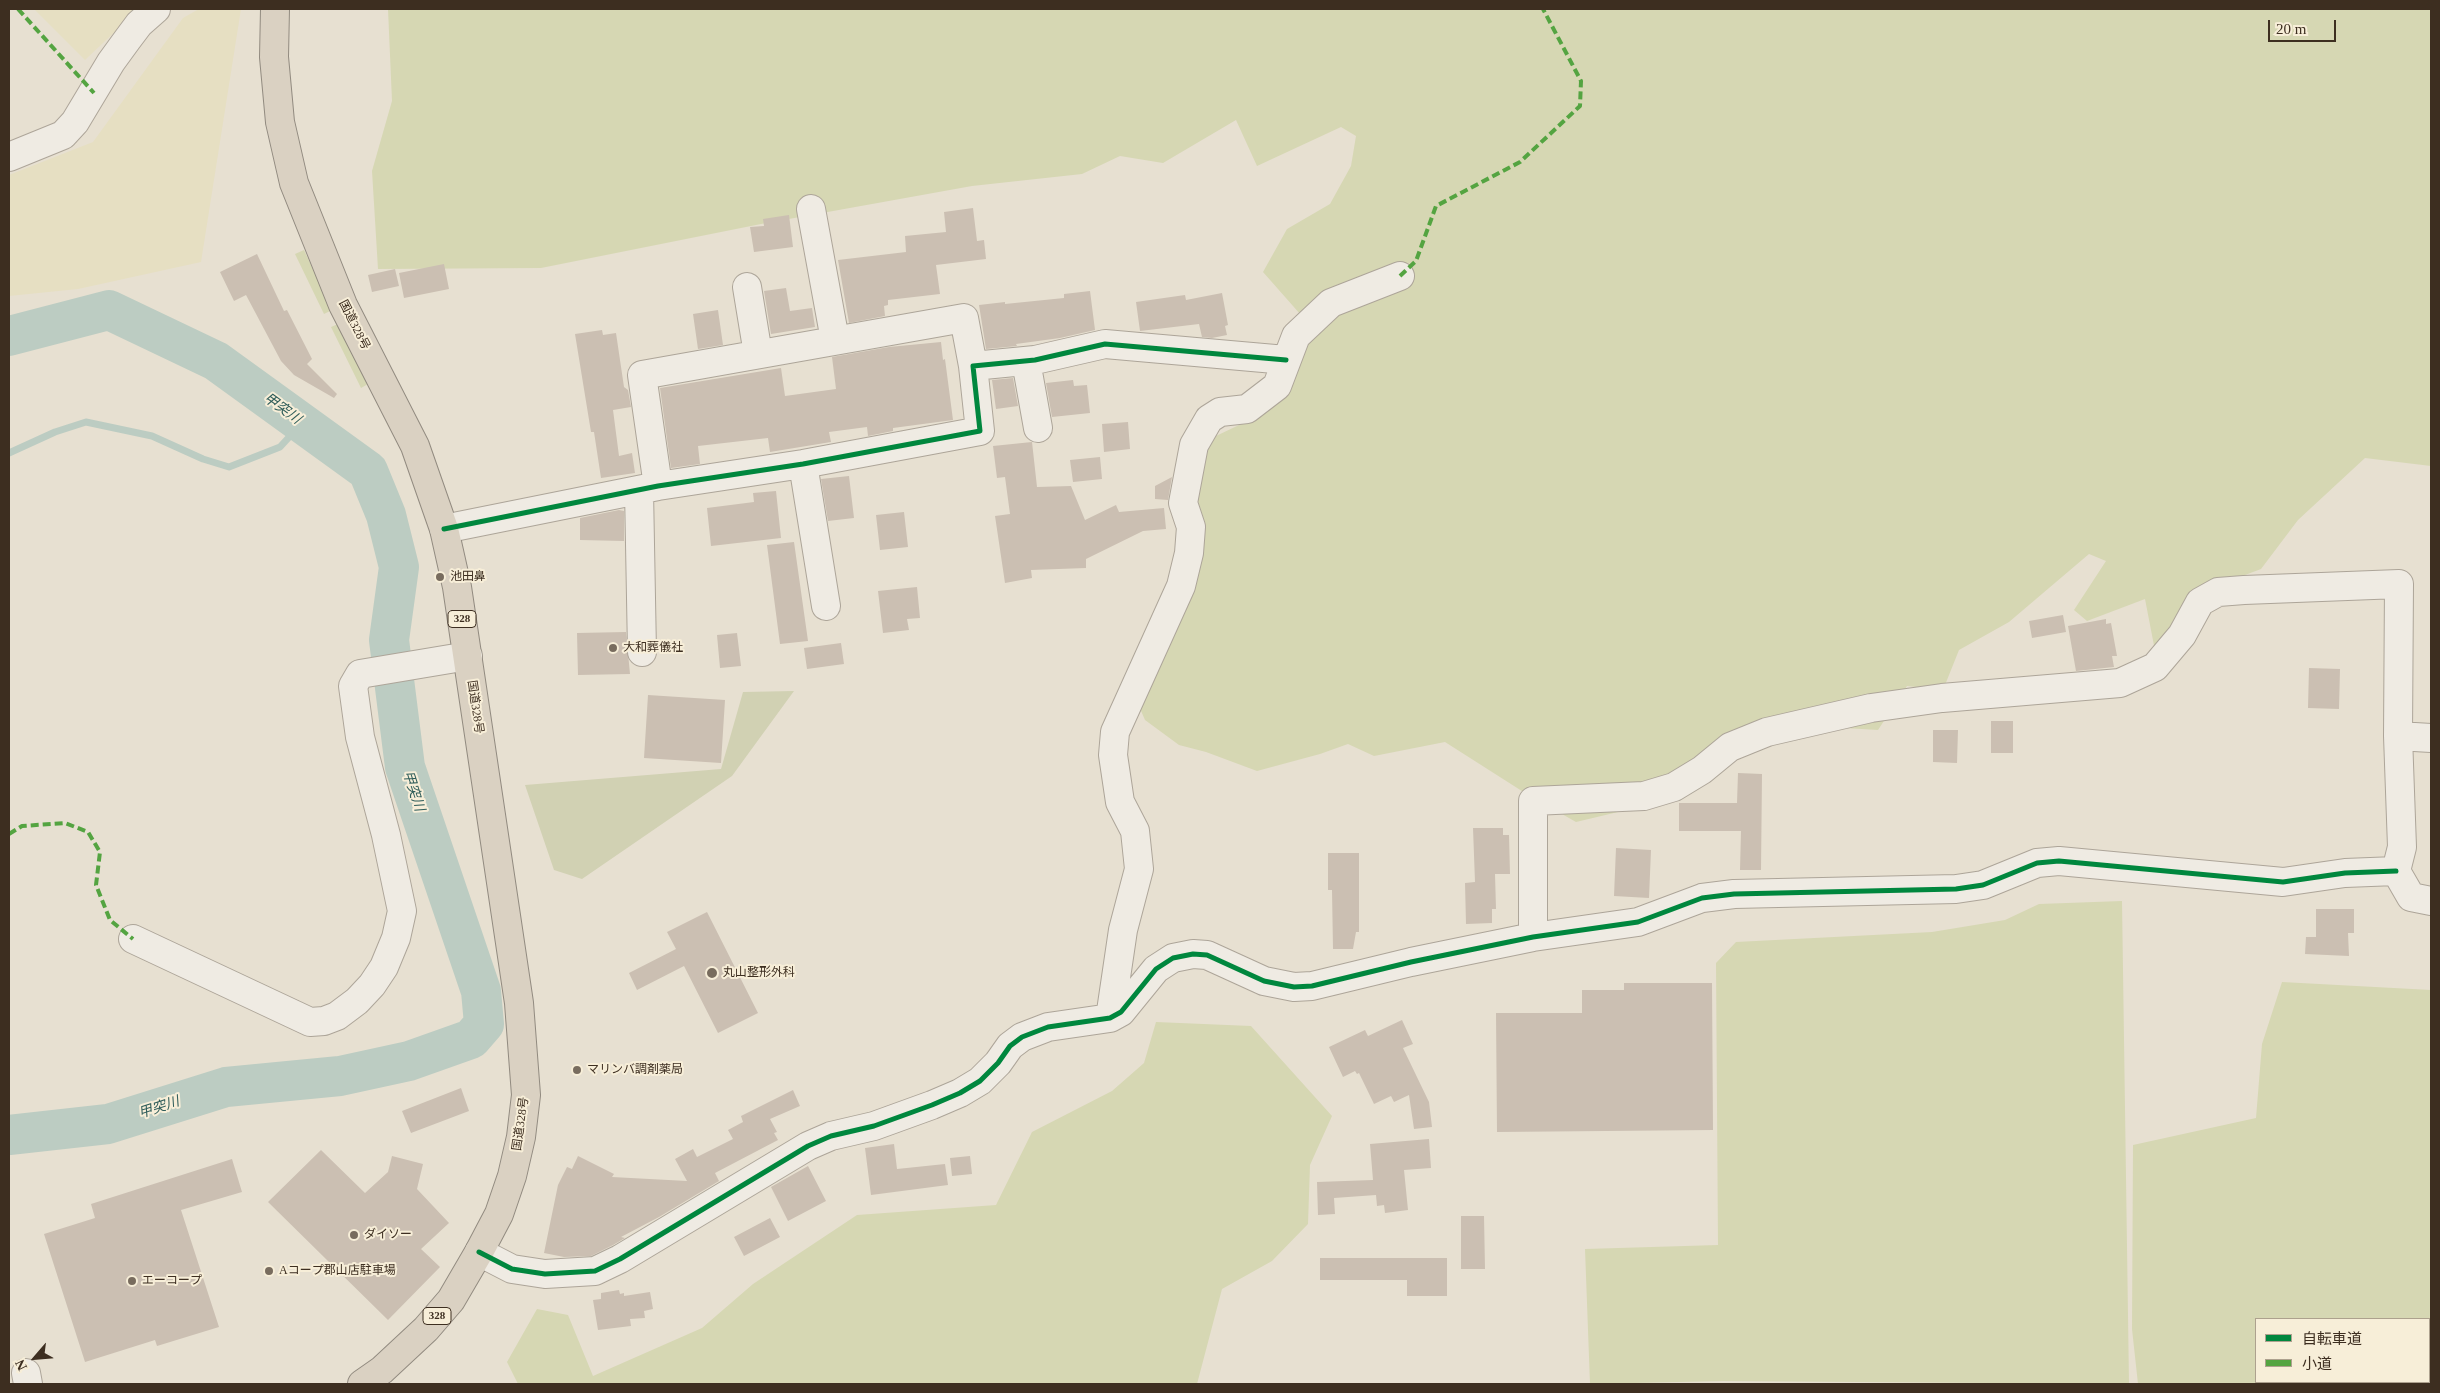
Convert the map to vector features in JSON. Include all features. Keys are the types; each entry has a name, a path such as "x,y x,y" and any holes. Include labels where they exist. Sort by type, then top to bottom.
{"highway":[{"name":"国道328号","path":"274,9 274,57 280,122 294,184 344,305 415,446 444,529 457,587 459,658 519,1003 526,1096 521,1136 512,1176 499,1214 479,1252 451,1300 426,1329 382,1370 362,1384"}],"street":[{"path":"9,157 63,135 75,122 110,62 139,24 156,9"},
{"path":"811,209 835,340"},
{"path":"1110,1018 1123,930 1139,869 1135,831 1120,802 1113,755 1115,732 1181,586 1189,553 1191,527 1183,503 1194,445 1209,419 1220,412 1246,409 1277,386 1296,336 1331,303 1400,276"},
{"path":"747,286 758,354"},
{"path":"444,529 649,488 803,464 980,431 973,366 964,318 642,375 649,488 642,652"},
{"path":"973,366 1026,361 1105,344 1286,360"},
{"path":"1026,361 1038,428"},
{"path":"803,464 826,606"},
{"path":"1533,937 1532,802 1644,796 1674,787 1702,770 1730,747 1767,732 1871,708 1942,698 2120,683 2155,667 2182,635 2200,602 2218,592 2399,584 2398,736 2402,847 2396,871 2411,897 2431,901"},
{"path":"133,939 310,1022 324,1021 337,1016 357,1001 372,985 384,967 396,938 402,911 386,835 360,737 352,693 353,686 360,674 459,658"},
{"path":"2398,736 2431,738"},
{"path":"479,1252 512,1269 545,1274 594,1271 620,1259 808,1146 831,1136 874,1126 932,1106 960,1093 980,1081 998,1063 1010,1046 1022,1038 1048,1027 1110,1018 1121,1012 1131,1002 1156,969 1173,958 1193,954 1207,956 1264,981 1294,986 1312,986 1411,962 1533,937 1638,922 1702,898 1734,894 1956,889 1983,885 2037,863 2059,861 2283,882 2345,873 2396,871"}],"shaded area":[{"path":"34,9 139,9 85,60"},
{"path":"199,9 241,9 201,262 78,289 9,296 9,175 93,142 183,18"}],"green space":[{"path":"388,9 2431,9 2431,466 2365,458 2298,520 2261,569 2221,584 2157,661 2145,599 2087,621 2074,610 2106,561 2089,554 2009,622 1959,650 1943,690 1907,686 1878,730 1762,723 1681,797 1576,822 1525,793 1445,742 1374,756 1348,744 1320,754 1257,771 1206,752 1179,745 1145,720 1131,688 1197,517 1199,444 1256,417 1308,323 1263,272 1287,229 1330,204 1351,166 1356,136 1341,127 1257,166 1236,120 1163,163 1120,156 1082,174 972,186 761,224 541,268 378,269 372,171 392,101"},
{"path":"304,250 332,310 324,314 295,254"},
{"path":"338,324 368,384 361,388 331,327"},
{"path":"794,691 732,776 582,879 554,870 525,785 721,769 743,692"},
{"path":"2122,901 2129,1384 1723,1381 1590,1384 1585,1249 1718,1245 1716,963 1736,942 1932,932 2005,920 2039,904"},
{"path":"2282,982 2431,990 2431,1384 2138,1384 2132,1329 2133,1145 2256,1118 2262,1044"},
{"path":"1156,1022 1251,1026 1332,1116 1310,1165 1308,1224 1272,1261 1222,1289 1197,1384 518,1384 507,1362 537,1309 568,1315 593,1376 702,1328 753,1284 857,1215 996,1205 1032,1132 1112,1091 1144,1063"}],"building":[{"path":"973,208 977,241 984,240 986,259 936,265 940,294 888,300 888,305 884,306 885,316 849,323 838,260 906,252 905,236 946,232 944,212"},
{"path":"789,215 793,247 754,252 750,227 764,226 763,219"},
{"path":"257,254 284,311 287,310 312,359 307,364 337,394 334,398 294,375 281,361 246,295 234,301 220,272"},
{"path":"444,264 449,289 404,298 399,273"},
{"path":"395,269 399,286 372,292 368,275"},
{"path":"786,288 790,311 812,308 815,327 771,334 764,291"},
{"path":"1090,291 1095,330 1060,338 1016,344 1017,346 986,349 979,305 1064,298 1064,294"},
{"path":"1222,293 1228,325 1225,326 1227,335 1212,338 1202,337 1199,324 1140,331 1136,302 1185,295 1186,300"},
{"path":"718,310 723,345 698,349 693,314"},
{"path":"602,330 603,335 616,333 624,387 628,390 631,407 613,410 619,456 632,453 635,473 601,478 594,432 591,432 575,334"},
{"path":"941,342 953,420 893,428 893,431 868,436 867,427 829,432 831,442 770,452 768,438 698,446 700,464 671,468 660,388 781,368 785,396 836,389 832,357 889,347"},
{"path":"1013,378 1018,406 996,409 992,380"},
{"path":"1073,380 1074,386 1087,385 1090,413 1052,417 1046,383"},
{"path":"1128,422 1130,449 1104,452 1102,424"},
{"path":"1032,442 1037,487 1071,486 1085,520 1116,505 1119,512 1164,508 1166,529 1143,531 1086,559 1086,568 1031,570 1032,578 1005,583 995,516 1010,514 1005,477 997,478 993,446"},
{"path":"1100,457 1102,479 1073,482 1070,460"},
{"path":"849,476 854,518 828,521 821,479"},
{"path":"1172,477 1168,500 1155,499 1155,486"},
{"path":"776,491 781,538 711,546 707,508 754,502 753,493"},
{"path":"619,510 624,511 624,541 580,540 580,518"},
{"path":"904,512 908,547 880,550 876,515"},
{"path":"794,542 808,641 780,644 767,545"},
{"path":"917,587 920,618 907,619 909,630 883,633 878,591"},
{"path":"2063,615 2066,632 2032,638 2029,621"},
{"path":"2106,619 2106,624 2111,623 2117,656 2112,656 2114,667 2076,671 2068,626"},
{"path":"626,632 630,674 578,675 577,633"},
{"path":"737,633 741,666 720,668 717,635"},
{"path":"841,643 844,664 807,669 804,648"},
{"path":"2309,668 2340,669 2339,709 2308,708"},
{"path":"648,695 725,700 721,763 644,758"},
{"path":"1991,721 2013,721 2013,753 1991,753"},
{"path":"1933,730 1958,730 1957,763 1933,762"},
{"path":"1738,773 1762,774 1761,870 1740,870 1741,831 1679,831 1679,803 1737,803"},
{"path":"1473,828 1503,828 1503,835 1509,835 1510,874 1495,874 1496,909 1492,909 1492,923 1466,924 1465,883 1475,882"},
{"path":"1616,848 1651,850 1649,898 1614,896"},
{"path":"1328,853 1359,853 1359,932 1356,932 1353,949 1333,949 1332,890 1328,890"},
{"path":"2316,909 2354,909 2354,933 2348,933 2349,956 2305,954 2306,937 2316,937"},
{"name":"丸山整形外科","path":"707,912 758,1013 718,1033 684,966 637,990 629,973 676,949 667,932"},
{"path":"1624,983 1712,983 1713,1130 1497,1132 1496,1013 1582,1013 1582,990 1624,990"},
{"path":"1402,1020 1413,1044 1403,1048 1429,1102 1432,1127 1414,1129 1409,1095 1394,1102 1391,1096 1374,1104 1359,1073 1357,1074 1355,1071 1343,1077 1329,1047 1365,1030 1368,1036"},
{"path":"461,1088 469,1111 411,1133 402,1111"},
{"path":"793,1090 800,1106 770,1119 777,1132 774,1133 778,1140 715,1173 719,1181 621,1237 625,1238 591,1256 564,1257 544,1253 558,1185 567,1167 572,1169 578,1156 614,1174 612,1177 687,1181 675,1159 693,1149 697,1157 733,1139 728,1130 743,1122 741,1116"},
{"path":"1429,1139 1431,1168 1404,1170 1408,1210 1385,1213 1384,1205 1377,1206 1376,1195 1334,1198 1335,1214 1318,1215 1317,1182 1373,1180 1370,1144"},
{"path":"894,1144 897,1169 945,1164 948,1185 871,1195 865,1148"},
{"name":"ダイソー","path":"321,1150 365,1193 388,1172 392,1156 423,1164 417,1189 449,1223 421,1249 440,1267 388,1320 268,1202"},
{"path":"970,1156 972,1174 952,1176 950,1158"},
{"name":"エーコープ","path":"232,1159 242,1192 181,1210 219,1327 157,1346 155,1340 85,1362 44,1234 95,1218 91,1204"},
{"path":"808,1166 826,1201 788,1221 771,1187"},
{"path":"1461,1216 1484,1216 1485,1269 1461,1269"},
{"path":"770,1218 780,1237 744,1256 734,1237"},
{"path":"1320,1258 1447,1258 1447,1296 1407,1296 1407,1280 1320,1280"},
{"path":"619,1290 620,1294 624,1293 624,1296 650,1292 653,1309 644,1311 645,1318 630,1319 631,1326 598,1330 593,1300 601,1299 601,1293"}],"waterway":[{"name":"甲突川","path":"9,336 109,310 216,361 368,471 386,515 399,567 389,640 405,767 481,991 484,1024 471,1039 409,1061 340,1076 226,1087 108,1124 9,1135"},
{"path":"9,453 55,432 86,422 152,436 203,459 229,467 280,447 302,423"}],"marked path":[{"path":"18,9 94,93"},
{"path":"1400,276 1416,261 1436,206 1520,162 1580,106 1581,81 1543,9"},
{"path":"9,834 22,826 65,823 88,832 100,852 96,885 110,920 133,939"}],"cycle path":[{"path":"444,529 658,486 803,464 980,431 973,366 1035,360 1105,344 1286,360"},
{"path":"479,1252 512,1269 545,1274 595,1271 620,1259 808,1146 831,1136 874,1126 960,1093 980,1081 998,1063 1010,1046 1022,1037 1048,1027 1110,1018 1121,1012 1156,969 1173,958 1193,954 1207,955 1264,981 1294,987 1312,986 1411,962 1533,937 1638,922 1702,898 1734,894 1956,889 1983,885 2037,863 2059,861 2283,882 2345,873 2396,871"}],"place":[{"name":"池田鼻","path":"440,577"},
{"name":"大和葬儀社","path":"613,648"},
{"name":"丸山整形外科","path":"712,973"},
{"name":"マリンバ調剤薬局","path":"577,1070"},
{"name":"ダイソー","path":"354,1235"},
{"name":"Aコープ郡山店駐車場","path":"269,1271"},
{"name":"エーコープ","path":"132,1281"}]}
